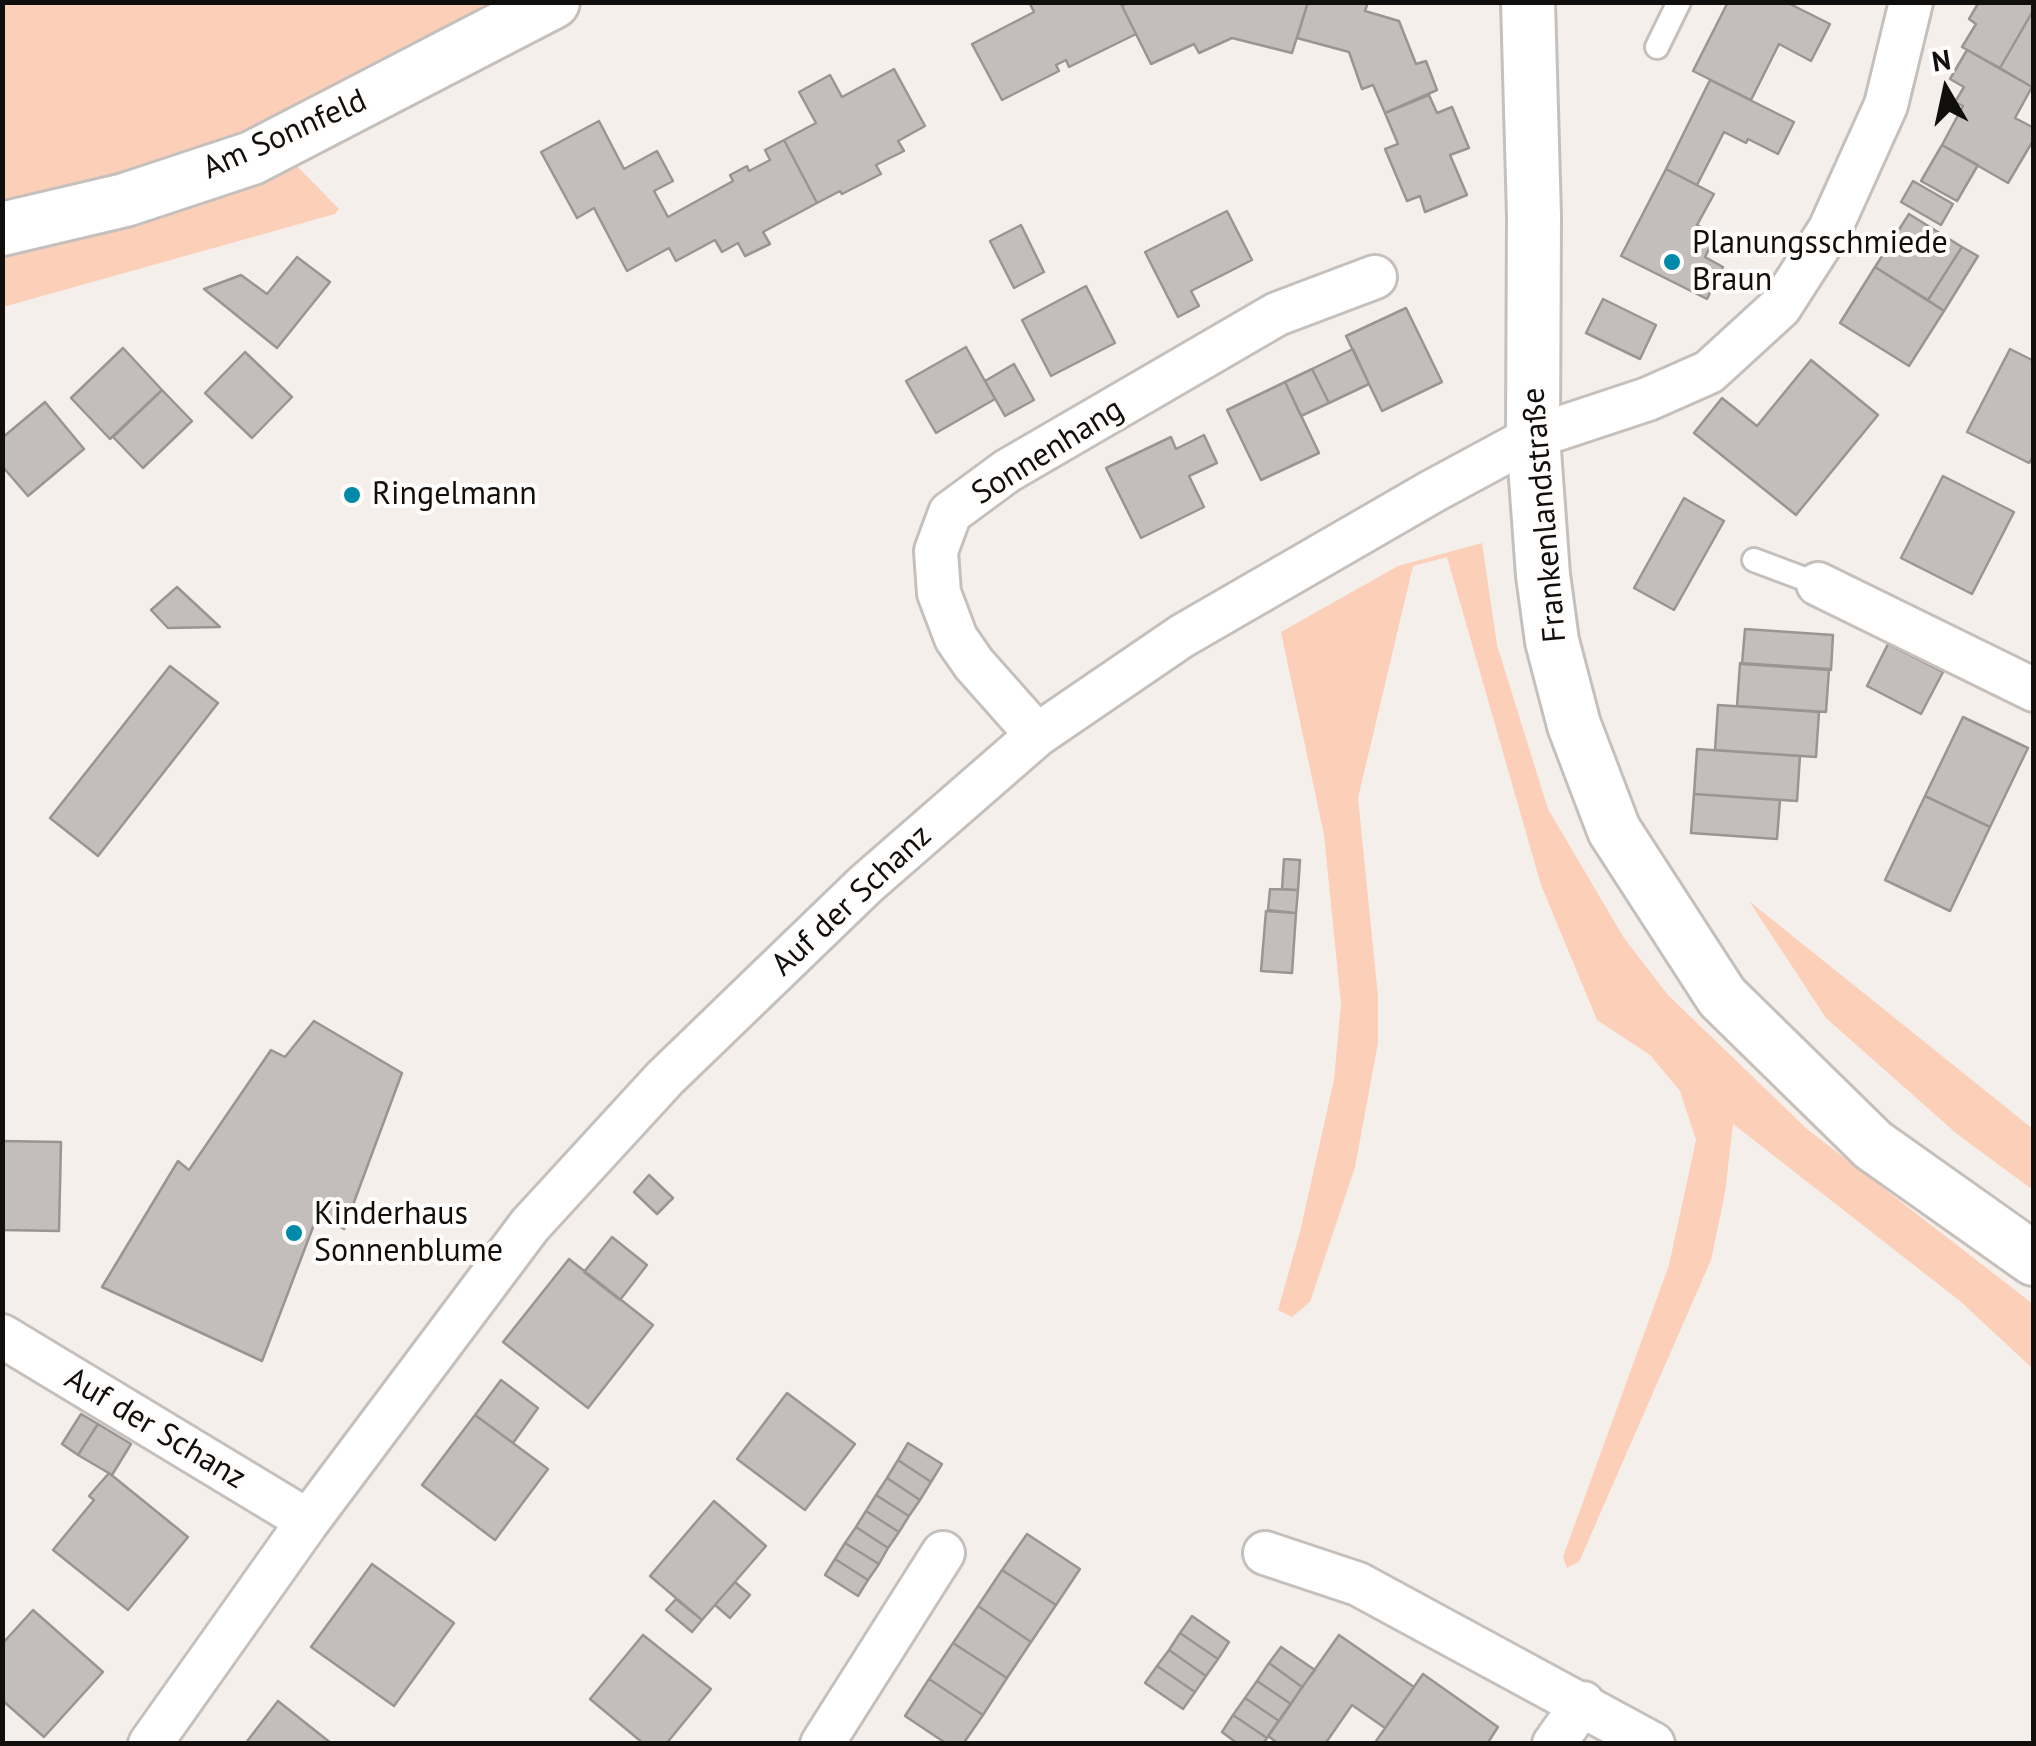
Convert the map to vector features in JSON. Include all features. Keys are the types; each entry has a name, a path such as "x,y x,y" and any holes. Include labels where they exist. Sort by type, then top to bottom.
{"street":[{"name":"Am Sonnfeld","path":"2,229 125,200 252,158 553,2"},
{"name":"Frankenlandstraße","path":"1528,2 1534,216 1533,437 1542,574 1552,642 1574,724 1614,830 1722,997 1873,1145 2034,1259"},
{"name":"Auf der Schanz","path":"150,1744 308,1521 530,1224 651,1092 866,884 1038,736 1182,636 1533,437 1648,399 1709,372 1780,307 1830,229 1886,106 1912,2"},
{"name":"Sonnenhang","path":"1038,736 956,638 939,593 936,551 950,513 1008,471 1278,314 1375,277"},
{"path":"1818,584 2034,690"},
{"name":"Auf der Schanz","path":"2,1336 308,1521"},
{"path":"822,1744 943,1553"},
{"path":"1265,1553 1358,1584 1654,1744"},
{"path":"1554,1744 1583,1704"}],"lane":[{"path":"1657,47 1679,2"},
{"path":"1754,560 1818,584"}],"shaded area":[{"path":"3,3 512,3 294,163 339,209 335,214 3,307"},
{"path":"1482,543 1497,645 1548,809 1624,938 1668,995 1807,1129 2033,1304 2033,1369 1960,1301 1733,1124 1725,1193 1711,1260 1579,1562 1567,1568 1563,1557 1669,1265 1696,1140 1680,1091 1650,1055 1597,1020 1541,885 1447,557 1413,566 1358,798 1378,996 1378,1043 1355,1167 1310,1302 1292,1317 1278,1310 1334,1080 1341,1004 1324,835 1281,632 1398,566"},
{"path":"1749,901 2033,1129 2033,1190 1957,1134 1826,1018"}],"building":[{"path":"1029,2 1120,2 1136,34 1069,67 1066,60 1056,65 1059,71 1002,100 972,44 1034,12"},
{"path":"1129,2 1308,2 1292,53 1232,38 1199,53 1194,44 1151,64 1122,6"},
{"path":"1308,2 1368,2 1365,11 1399,21 1416,64 1426,61 1437,90 1385,113 1373,85 1362,89 1349,52 1297,38"},
{"path":"1728,2 1786,2 1830,24 1811,61 1779,44 1751,100 1693,71"},
{"path":"1979,2 2034,2 2034,9 2000,68 1962,47 1976,24 1969,19"},
{"path":"2034,9 2034,87 2032,87 2000,68"},
{"path":"1967,50 2032,87 2015,118 2034,128 2034,139 2008,183 1942,145 1963,106 1955,102 1964,87 1950,79"},
{"path":"894,69 925,126 898,141 904,151 876,165 881,174 817,203 784,140 816,123 799,92 830,75 842,97"},
{"path":"1710,80 1794,122 1778,154 1724,132 1697,185 1666,169"},
{"path":"1429,95 1437,113 1452,107 1469,148 1450,155 1467,195 1425,212 1420,196 1407,201 1385,149 1398,144 1385,113"},
{"path":"599,121 624,169 657,151 673,181 654,191 668,217 733,181 730,175 770,160 765,150 784,140 817,203 763,232 770,244 745,256 738,243 722,252 715,240 676,261 669,248 627,271 594,208 577,218 541,152"},
{"path":"1942,145 1978,165 1957,201 1921,181"},
{"path":"1666,169 1714,194 1697,225 1716,235 1705,257 1723,267 1707,299 1621,256"},
{"path":"1913,181 1953,204 1941,225 1901,202"},
{"path":"1227,211 1252,260 1191,291 1199,306 1178,317 1145,252"},
{"path":"1909,214 1962,247 1928,300 1875,267"},
{"path":"1021,225 1044,272 1014,288 990,241"},
{"path":"1962,247 1978,256 1944,311 1928,300"},
{"path":"297,257 330,282 277,348 204,289 241,275 267,294"},
{"path":"1875,267 1944,311 1909,366 1840,323"},
{"path":"1086,286 1115,343 1051,376 1022,320"},
{"path":"1603,299 1656,325 1640,359 1586,333"},
{"path":"1406,308 1442,382 1382,411 1346,336"},
{"path":"966,347 995,399 936,433 906,381"},
{"path":"123,348 162,390 110,439 71,398"},
{"path":"1353,349 1369,384 1329,403 1312,369"},
{"path":"2010,349 2034,361 2034,455 2029,463 1967,432"},
{"path":"245,352 292,397 252,438 205,393"},
{"path":"1811,360 1878,415 1796,515 1694,433 1722,398 1757,426"},
{"path":"1014,364 1034,400 1005,416 985,381"},
{"path":"1312,369 1329,403 1301,416 1285,382"},
{"path":"1285,382 1319,453 1261,480 1227,410"},
{"path":"162,390 192,421 143,468 113,437"},
{"path":"45,402 84,449 28,496 2,466 2,438"},
{"path":"1204,435 1217,463 1189,476 1204,507 1141,538 1106,468 1171,437 1176,449"},
{"path":"1943,476 2014,512 1972,594 1901,558"},
{"path":"1684,498 1724,521 1674,610 1634,588"},
{"path":"177,587 220,627 168,628 151,610"},
{"path":"1745,629 1833,635 1831,670 1742,664"},
{"path":"1888,644 1943,672 1921,714 1867,686"},
{"path":"1740,663 1829,669 1826,712 1737,706"},
{"path":"170,666 218,703 98,856 50,818"},
{"path":"1718,705 1819,712 1816,757 1715,750"},
{"path":"1963,717 2028,748 1990,827 1925,796"},
{"path":"1697,749 1800,756 1797,801 1694,794"},
{"path":"1694,794 1780,800 1777,839 1691,833"},
{"path":"1925,796 1990,827 1950,911 1885,880"},
{"path":"1284,859 1300,860 1298,890 1282,889"},
{"path":"1270,889 1298,890 1296,913 1268,910"},
{"path":"1266,911 1296,913 1292,973 1261,971"},
{"path":"314,1021 402,1073 344,1229 318,1214 262,1361 102,1287 178,1161 189,1170 271,1050 285,1057"},
{"path":"2,1141 61,1142 59,1231 2,1230"},
{"path":"649,1175 673,1198 657,1214 634,1192"},
{"path":"612,1237 647,1265 620,1300 584,1272"},
{"path":"569,1259 653,1325 588,1408 503,1342"},
{"path":"501,1380 538,1408 513,1443 475,1415"},
{"path":"787,1393 855,1444 805,1510 737,1459"},
{"path":"81,1414 98,1424 78,1455 62,1444"},
{"path":"475,1415 548,1469 495,1540 422,1485"},
{"path":"98,1424 131,1444 112,1475 78,1455"},
{"path":"908,1443 942,1464 931,1482 898,1460"},
{"path":"898,1460 931,1482 920,1500 887,1478"},
{"path":"109,1473 188,1537 128,1610 53,1550 94,1500 89,1496"},
{"path":"887,1478 920,1500 909,1516 876,1495"},
{"path":"876,1495 909,1516 899,1532 866,1511"},
{"path":"714,1501 766,1546 702,1620 650,1576"},
{"path":"866,1511 899,1532 888,1548 856,1527"},
{"path":"856,1527 888,1548 879,1564 845,1543"},
{"path":"1027,1534 1080,1569 1056,1605 1002,1570"},
{"path":"845,1543 879,1564 868,1580 835,1559"},
{"path":"835,1559 868,1580 858,1596 825,1575"},
{"path":"372,1564 454,1623 394,1706 311,1647"},
{"path":"1002,1570 1056,1605 1031,1642 978,1606"},
{"path":"735,1582 750,1595 730,1618 715,1605"},
{"path":"676,1599 702,1620 692,1632 666,1610"},
{"path":"978,1606 1031,1642 1007,1678 953,1643"},
{"path":"33,1610 103,1672 44,1737 2,1700 2,1644"},
{"path":"1192,1616 1229,1642 1218,1659 1180,1633"},
{"path":"1180,1633 1218,1659 1206,1676 1169,1650"},
{"path":"643,1635 711,1689 666,1744 644,1744 590,1699"},
{"path":"1339,1635 1414,1687 1385,1728 1352,1705 1325,1744 1279,1744 1268,1736"},
{"path":"953,1643 1007,1678 983,1715 929,1679"},
{"path":"1281,1647 1315,1670 1302,1687 1269,1663"},
{"path":"1169,1650 1206,1676 1195,1692 1157,1666"},
{"path":"1269,1663 1302,1687 1291,1704 1257,1681"},
{"path":"1157,1666 1195,1692 1183,1709 1145,1683"},
{"path":"1423,1674 1498,1727 1487,1744 1374,1744"},
{"path":"929,1679 983,1715 963,1744 947,1744 905,1716"},
{"path":"1257,1681 1291,1704 1279,1721 1245,1698"},
{"path":"1245,1698 1279,1721 1267,1738 1233,1715"},
{"path":"278,1701 332,1744 245,1744"},
{"path":"1233,1715 1267,1738 1263,1744 1238,1744 1222,1732"}],"place":[{"name":"Planungsschmiede Braun","path":"1672,262"},
{"name":"Ringelmann","path":"352,495"},
{"name":"Kinderhaus Sonnenblume","path":"294,1233"}]}
